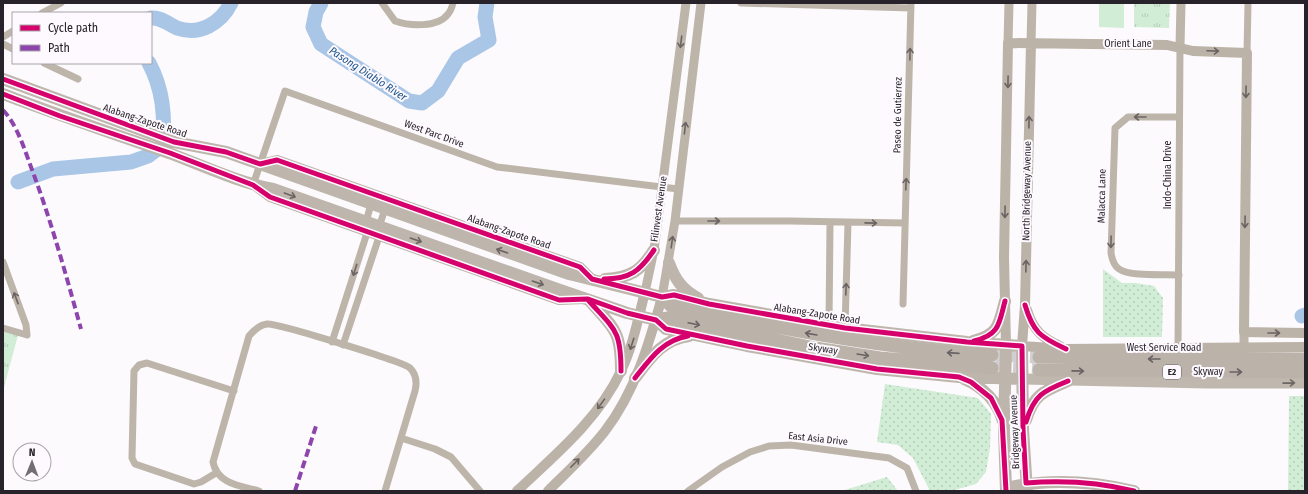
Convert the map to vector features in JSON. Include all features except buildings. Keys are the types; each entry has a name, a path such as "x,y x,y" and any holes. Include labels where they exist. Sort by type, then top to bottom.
{"highway":[{"name":"Alabang-Zapote Road","path":"3,79 144,132 172,148 253,185 273,188 366,228 639,316 656,320 666,329 700,337 877,369 959,377 1023,380"},
{"name":"Alabang-Zapote Road","path":"3,94 60,116 139,143 172,148 226,152 569,274 662,297 674,295 709,304 845,328 1006,346 1022,346"},
{"path":"592,279 615,278 636,272 654,250"},
{"path":"669,263 674,276 687,291 709,304"},
{"name":"Skyway","path":"656,320 668,318 754,337 880,358 992,362 814,334 671,306 662,297"},
{"path":"588,299 617,333 621,353 621,370"},
{"path":"967,342 985,338 994,333 998,326 1005,301"},
{"path":"635,378 652,356 672,340 689,336 700,337"},
{"name":"North Bridgeway Avenue","path":"1005,379 1006,346"},
{"name":"North Bridgeway Avenue","path":"1022,346 1023,380"},
{"name":"Skyway","path":"1305,359 1039,364 1305,372"},
{"path":"959,377 980,387 991,398 1001,415 1004,430"},
{"name":"Bridgeway Avenue","path":"1003,490 1005,379"},
{"name":"Bridgeway Avenue","path":"1023,380 1023,429 1026,487"},
{"path":"1023,429 1029,411 1038,396 1046,390 1068,381"},
{"path":"1003,490 1061,481 1084,482 1134,491"}],"main road":[{"name":"Orient Lane","path":"1008,43 1167,45 1193,51 1247,53"},
{"name":"North Bridgeway Avenue","path":"1006,346 1005,301 1008,43"},
{"name":"North Bridgeway Avenue","path":"1022,346 1025,304 1031,44"},
{"path":"1247,53 1244,332 1305,333"},
{"name":"Alabang-Zapote Road","path":"260,164 277,160 580,266 592,279"},
{"name":"Filinvest Avenue","path":"517,491 571,440 609,392 629,351 645,292"},
{"name":"Filinvest Avenue","path":"548,491 604,431 618,412 635,378 652,336 662,297"},
{"path":"1025,304 1030,322 1038,334 1046,340 1066,349"},
{"name":"West Service Road","path":"1022,346 1066,349 1305,347"},
{"name":"Alabang-Zapote Road","path":"1023,380 1305,383"}],"street":[{"path":"44,12 61,3"},
{"path":"382,3 395,21 417,26 433,23 448,16 454,3"},
{"name":"Filinvest Avenue","path":"645,292 654,250 686,3"},
{"name":"Filinvest Avenue","path":"662,297 669,263 701,3"},
{"name":"Paseo de Gutierrez","path":"741,3 911,5 903,304"},
{"name":"North Bridgeway Avenue","path":"1008,43 1009,3"},
{"name":"North Bridgeway Avenue","path":"1031,44 1032,3"},
{"name":"Indo-China Drive","path":"1178,348 1181,3"},
{"path":"1247,53 1248,3"},
{"path":"3,37 12,32"},
{"path":"3,44 12,48"},
{"path":"46,64 78,79"},
{"name":"West Parc Drive","path":"253,185 285,91 497,167 678,189"},
{"name":"Malacca Lane","path":"1179,117 1128,117 1115,128 1111,253 1112,261 1119,269 1127,273 1179,275"},
{"path":"332,342 366,228 371,204"},
{"path":"343,345 385,209"},
{"path":"674,221 905,223"},
{"path":"829,325 830,223"},
{"path":"845,328 848,223"},
{"path":"3,262 26,325 27,335 3,328"},
{"path":"259,491 227,482 216,473 213,462 249,336 258,327 266,324 275,325 403,364 414,373 416,386 385,491"},
{"path":"1244,332 1244,348"},
{"path":"216,473 201,482 194,484 135,464 132,458 134,371 139,365 148,363 234,391"},
{"path":"401,438 435,449 451,457 480,491"},
{"name":"East Asia Drive","path":"688,491 722,467 750,452 769,446 791,445 889,458 907,468 916,491"}],"green space":[{"path":"1099,3 1124,3 1124,28 1099,27"},
{"path":"1134,3 1170,3 1169,28 1134,27"},
{"path":"1103,269 1122,283 1136,283 1154,286 1163,298 1162,337 1103,337"},
{"path":"3,331 18,335 3,391"},
{"path":"885,384 978,398 991,414 990,448 986,472 976,484 951,491 930,491 913,458 898,445 877,442"},
{"path":"1289,396 1305,396 1305,491 1288,491"},
{"path":"887,477 898,491 841,491"}],"waterway":[{"name":"Pasong Diablo River","path":"152,18 186,30 202,29 216,22 231,3"},
{"name":"Pasong Diablo River","path":"321,3 316,12 313,27 321,44 409,101 422,103 438,91 458,58 489,40 485,17 487,3"},
{"name":"Pasong Diablo River","path":"18,182 53,169 131,162 148,156 163,145 164,124 162,103 154,73 150,64"}],"tunnel":[{"path":"992,355 1039,357"},
{"path":"994,368 1039,370"}],"marked path":[{"path":"3,110 20,137 26,152 58,248 81,329"},
{"path":"295,491 317,423"}],"cycle path":[{"path":"3,79 174,142 226,152 260,164 277,160 580,267 592,279 662,297 674,295 709,304 845,328 967,342 1022,346 1023,429 1026,483 1080,482 1134,491"},
{"path":"3,94 60,116 170,153 253,185 270,197 559,300 588,299 627,313 656,320 666,329 747,346 877,369 959,377 971,382 991,398 1002,420 1006,491"},
{"path":"604,279 613,279 634,272 644,263 654,250"},
{"path":"589,301 611,325 618,338 621,357 621,371"},
{"path":"974,341 994,332 999,322 1005,301"},
{"path":"1025,305 1031,322 1039,333 1050,341 1066,349"},
{"path":"635,378 652,357 664,346 679,338 688,336"},
{"path":"1026,422 1032,406 1041,395 1046,391 1068,381"}]}
